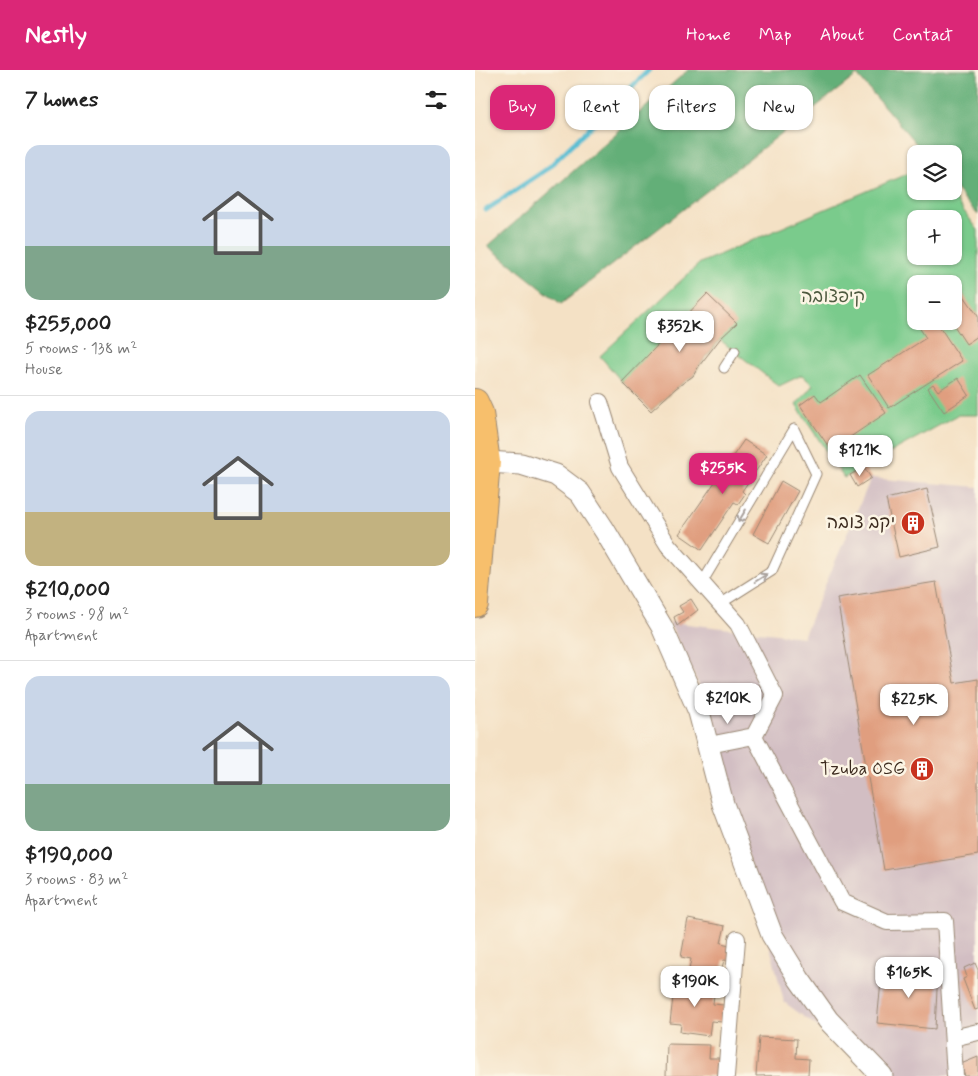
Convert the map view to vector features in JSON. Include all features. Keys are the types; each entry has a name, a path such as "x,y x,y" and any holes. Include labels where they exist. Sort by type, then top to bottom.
{"main road":[{"path":"475,402 480,413 487,462 475,604"}],"street":[{"path":"601,402 620,467 668,545 737,624 775,696 754,736"},
{"path":"487,462 521,464 556,475 580,494 605,531 662,627 699,712 723,804 771,935 828,1020 882,1076"},
{"path":"709,745 754,736"},
{"path":"754,736 842,902 887,922 945,921 955,1076"},
{"path":"726,1076 737,939"},
{"path":"953,1038 978,1032"}],"lane":[{"path":"724,368 735,351"},
{"path":"702,583 794,429 816,474 772,571 720,604"}],"shaded area":[{"path":"871,478 978,487 978,1076 881,1076 871,1066 784,1002 711,711 669,622 803,637"}],"green space":[{"path":"688,70 978,70 978,215 962,196 962,145 917,145 857,75 813,109 813,85 745,85 745,130 786,130 561,304 488,246 620,130 639,130 639,113 649,104 649,130 735,130 735,85 671,85"},
{"name":"קיפצובה","path":"907,174 907,200 956,200 978,230 978,415 958,415 844,478 796,405 813,385 802,375 779,386 720,340 693,376 676,388 651,411 622,382 600,356 700,263"}],"building":[{"path":"962,293 978,316 978,336 966,344 957,330 962,330"},
{"path":"707,294 737,323 720,339 693,376 676,388 651,411 622,382"},
{"path":"921,330 942,330 962,361 889,408 868,375 926,338"},
{"path":"860,375 886,413 831,450 800,405 815,394 821,402"},
{"path":"958,378 969,395 944,412 928,388 933,384 938,391"},
{"path":"744,440 767,455 742,491 745,494 738,504 734,502 702,550 679,534"},
{"path":"864,467 871,478 857,487 850,475"},
{"path":"781,481 798,491 769,543 753,534"},
{"name":"יקב צובה","path":"927,489 940,547 899,557 886,499"},
{"name":"Tzuba OSG","path":"936,582 954,683 978,679 978,855 884,870 837,598"},
{"path":"691,599 698,610 677,626 674,617 683,612 679,606"},
{"path":"688,919 725,926 721,943 734,946 731,961 724,960 720,976 689,970 691,959 681,957"},
{"path":"975,963 978,970 978,1009 975,1010 963,979 967,977 964,968"},
{"path":"920,968 938,970 935,1029 877,1023 882,971 920,975"},
{"path":"675,980 715,985 713,1004 724,1005 722,1022 711,1021 709,1036 680,1032 681,1024 670,1023"},
{"path":"759,1037 797,1039 796,1058 809,1059 808,1075 756,1076"},
{"path":"667,1044 710,1045 709,1058 719,1058 719,1076 666,1076"},
{"path":"978,1057 978,1076 965,1076 961,1064"}],"waterway":[{"path":"486,210 547,169 649,70"}],"place":[{"name":"יקב צובה","path":"913,523"},
{"name":"Tzuba OSG","path":"922,769"}]}
